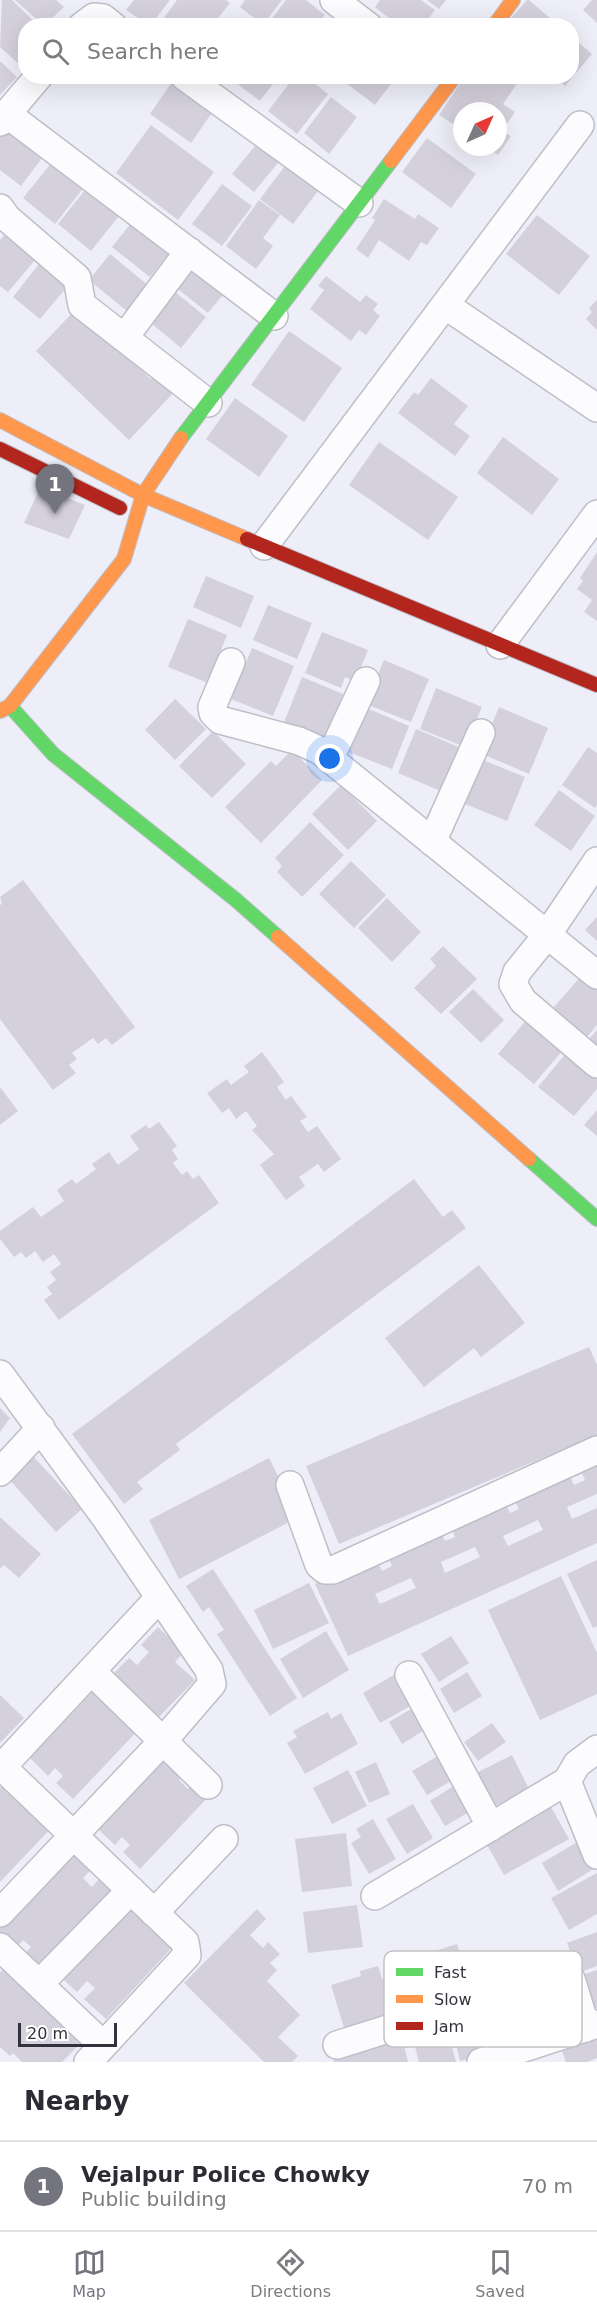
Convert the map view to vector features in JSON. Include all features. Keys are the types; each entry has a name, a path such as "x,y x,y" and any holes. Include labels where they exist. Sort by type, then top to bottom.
{"street":[{"path":"334,0 358,18"},
{"path":"32,84 3,118 189,251 274,316"},
{"path":"195,84 359,203"},
{"path":"443,84 359,203 208,403 143,495 144,519 124,559 5,708 53,753 236,900 597,1219"},
{"path":"264,546 580,125"},
{"path":"0,208 7,218 77,278 82,304 208,403"},
{"path":"124,338 189,251"},
{"path":"446,305 597,408"},
{"path":"0,420 143,495 597,685"},
{"path":"0,449 144,519"},
{"path":"500,645 597,514"},
{"path":"231,662 212,706 213,713 220,720 299,741 330,758 597,975"},
{"path":"330,758 366,681"},
{"path":"432,842 481,733"},
{"path":"597,861 547,935 514,977 516,992 597,1064"},
{"path":"0,1374 105,1517 209,1670 212,1684 163,1741 0,1913"},
{"path":"0,1471 41,1428"},
{"path":"290,1485 319,1565 326,1570 333,1570 597,1450"},
{"path":"2,1954 39,1984 96,2054 188,1955 185,1942 1,1768 159,1598"},
{"path":"91,1671 208,1785"},
{"path":"409,1675 491,1827"},
{"path":"375,1896 567,1781 577,1764 597,1749"},
{"path":"567,1781 597,1854"},
{"path":"154,1913 224,1839"},
{"path":"39,1984 130,1890"},
{"path":"582,2004 592,2026"},
{"path":"337,2045 384,2030"},
{"path":"481,2062 527,2047"}],"building":[{"path":"2,0 12,0 31,18 18,18 18,63 0,47"},
{"path":"15,0 56,0 64,7 52,18 35,18"},
{"path":"134,0 170,0 156,18 138,18 126,10"},
{"path":"177,0 226,0 230,3 218,18 164,18"},
{"path":"245,0 282,0 268,18 254,18 240,7"},
{"path":"286,0 306,0 325,15 323,18 272,18"},
{"path":"380,0 421,0 435,10 429,18 389,18 375,7"},
{"path":"427,0 446,0 439,9"},
{"path":"529,0 550,18 511,18"},
{"path":"592,0 597,0 597,23 583,10"},
{"path":"579,43 592,54 579,69"},
{"path":"0,61 17,77 0,95"},
{"path":"171,84 188,84 218,104 191,143 150,114"},
{"path":"237,84 273,84 260,101"},
{"path":"289,84 315,84 328,94 297,134 268,111"},
{"path":"347,84 391,84 375,105"},
{"path":"460,84 517,84 504,102 453,102 453,124 439,115"},
{"path":"331,97 357,117 329,154 304,133"},
{"path":"507,107 515,112 507,124"},
{"path":"151,125 214,172 178,220 116,173"},
{"path":"0,128 48,150 21,186 0,170"},
{"path":"427,138 476,174 451,208 402,172"},
{"path":"260,140 282,158 254,192 232,174"},
{"path":"291,158 321,187 293,224 260,199"},
{"path":"53,161 85,186 55,224 23,198"},
{"path":"222,184 252,206 222,246 192,224"},
{"path":"89,185 122,212 91,251 58,224"},
{"path":"384,199 415,219 418,214 439,228 427,245 421,242 409,261 379,240 368,258 356,249 375,220 372,218"},
{"path":"259,200 280,215 263,238 273,246 256,269 226,246"},
{"path":"537,215 590,256 559,295 506,254"},
{"path":"132,222 170,252 150,277 112,247"},
{"path":"10,228 41,253 8,292 0,286 0,240"},
{"path":"110,254 149,286 128,312 89,280"},
{"path":"190,255 229,287 208,313 169,282"},
{"path":"42,260 71,282 40,319 13,297"},
{"path":"326,276 360,302 366,295 378,304 373,310 380,316 366,335 359,330 351,341 310,309 324,290 318,286"},
{"path":"169,287 206,317 181,348 145,318"},
{"path":"597,300 597,330 586,319 592,312 589,308"},
{"path":"77,308 151,379 159,369 178,388 129,440 36,351"},
{"path":"289,331 342,368 304,422 251,385"},
{"path":"431,378 468,406 454,424 470,436 455,456 398,413 414,392 418,395"},
{"path":"235,398 288,436 259,477 206,439"},
{"path":"503,437 559,479 532,515 477,473"},
{"path":"379,442 458,497 428,540 349,485"},
{"path":"40,488 85,505 69,539 24,523"},
{"path":"597,552 597,621 584,612 592,600 577,589 583,581 580,578"},
{"path":"206,576 254,596 241,628 193,607"},
{"path":"268,605 312,623 297,659 253,640"},
{"path":"188,619 227,635 208,683 168,667"},
{"path":"322,632 368,650 355,682 345,677 341,688 305,673"},
{"path":"252,648 294,666 273,716 231,699"},
{"path":"384,660 429,679 411,722 366,704"},
{"path":"302,677 343,694 324,742 283,725"},
{"path":"436,688 482,707 465,747 420,729"},
{"path":"175,699 206,729 175,760 145,730"},
{"path":"364,707 409,726 392,769 346,751"},
{"path":"499,707 548,728 529,774 480,753"},
{"path":"416,729 461,748 443,792 398,773"},
{"path":"213,731 246,764 212,798 179,766"},
{"path":"588,747 597,753 597,804 595,808 562,785"},
{"path":"292,750 322,780 261,843 225,807 271,761 276,766"},
{"path":"478,758 525,777 507,821 460,802"},
{"path":"341,785 377,821 348,850 312,814"},
{"path":"559,790 595,816 571,851 534,825"},
{"path":"310,822 344,855 302,897 277,872 282,866 275,858"},
{"path":"351,861 386,895 354,928 319,894"},
{"path":"23,880 135,1027 112,1045 106,1038 98,1044 93,1038 72,1053 77,1059 69,1065 76,1073 53,1090 0,1019 0,905 2,904 0,897"},
{"path":"387,898 421,932 392,962 358,928"},
{"path":"597,917 597,941 585,930"},
{"path":"443,946 477,979 441,1014 414,988 436,966 430,959"},
{"path":"581,976 597,990 597,1025 586,1038 553,1008"},
{"path":"473,989 504,1020 481,1043 449,1012"},
{"path":"527,1019 563,1050 534,1084 498,1054"},
{"path":"597,1030 597,1046 589,1039"},
{"path":"262,1052 284,1082 277,1087 286,1100 291,1096 307,1117 300,1121 308,1132 317,1126 341,1159 324,1172 318,1164 299,1177 305,1186 286,1200 260,1165 274,1154 252,1130 257,1126 246,1111 236,1119 229,1108 222,1113 207,1093 227,1079 231,1085 249,1072 244,1066"},
{"path":"567,1052 597,1077 597,1089 574,1116 538,1087"},
{"path":"0,1087 18,1111 0,1125"},
{"path":"597,1110 597,1136 584,1125"},
{"path":"159,1122 177,1146 172,1150 178,1159 173,1163 182,1175 187,1171 193,1179 199,1175 219,1203 59,1320 44,1300 52,1294 47,1287 56,1280 50,1272 61,1264 54,1254 43,1262 35,1251 26,1258 21,1252 14,1257 0,1239 0,1231 33,1207 41,1217 64,1201 57,1190 72,1179 76,1184 96,1169 92,1164 109,1152 118,1165 139,1149 130,1136 146,1125 149,1129"},
{"path":"414,1179 443,1217 452,1210 466,1228 176,1444 180,1450 137,1482 143,1489 124,1504 72,1434"},
{"path":"479,1265 525,1323 481,1357 474,1348 424,1387 385,1338"},
{"path":"589,1347 597,1365 597,1435 339,1544 306,1466"},
{"path":"0,1408 10,1418 0,1432"},
{"path":"32,1455 82,1509 56,1532 8,1478"},
{"path":"597,1457 597,1494 567,1507 572,1519 597,1508 597,1543 348,1656 315,1584 349,1569 352,1576 369,1568 366,1561 375,1557 382,1571 392,1566 386,1552 439,1528 445,1541 455,1537 449,1523 503,1499 510,1513 519,1509 512,1495 567,1470 574,1485 585,1480 578,1465","holes":["538,1520 543,1530 508,1546 503,1536","475,1547 480,1557 445,1573 441,1562","411,1578 416,1588 380,1604 375,1594"]},
{"path":"269,1458 299,1517 179,1579 149,1520"},
{"path":"0,1517 41,1554 19,1578 4,1565 0,1569"},
{"path":"597,1560 597,1626 593,1628 567,1574"},
{"path":"213,1569 297,1698 270,1716 217,1634 224,1630 209,1607 203,1612 186,1586"},
{"path":"561,1576 597,1653 597,1694 540,1720 488,1610"},
{"path":"309,1583 329,1623 273,1649 254,1610"},
{"path":"158,1627 184,1652 175,1662 195,1680 159,1717 113,1674 129,1658 137,1665 149,1652 141,1645"},
{"path":"326,1631 349,1670 303,1698 280,1659"},
{"path":"451,1636 469,1663 439,1682 421,1654"},
{"path":"467,1672 482,1696 454,1713 440,1689"},
{"path":"397,1673 414,1704 380,1723 363,1693"},
{"path":"99,1685 118,1703 111,1711 120,1719 127,1712 142,1726 73,1799 56,1783 63,1776 55,1768 48,1776 30,1758"},
{"path":"0,1695 24,1718 0,1743"},
{"path":"418,1705 431,1726 402,1744 389,1722"},
{"path":"328,1712 331,1719 341,1713 358,1744 305,1774 287,1743 297,1737 293,1731"},
{"path":"492,1723 506,1742 478,1761 464,1742"},
{"path":"443,1753 458,1777 427,1795 412,1771"},
{"path":"166,1754 186,1772 179,1780 188,1789 195,1781 210,1795 140,1869 123,1852 130,1845 122,1837 115,1845 97,1828"},
{"path":"512,1755 529,1789 491,1808 474,1774"},
{"path":"376,1762 390,1794 369,1803 355,1772"},
{"path":"348,1770 367,1806 332,1824 313,1788"},
{"path":"9,1779 28,1797 21,1804 30,1813 37,1806 56,1823 0,1882 0,1788"},
{"path":"460,1782 476,1808 445,1826 430,1801"},
{"path":"547,1800 569,1839 504,1875 482,1836"},
{"path":"413,1804 433,1838 407,1854 386,1819"},
{"path":"373,1819 396,1859 369,1874 351,1843 361,1837 356,1829"},
{"path":"346,1833 352,1886 302,1892 295,1839"},
{"path":"579,1841 595,1868 558,1891 542,1863"},
{"path":"70,1852 90,1871 83,1878 92,1887 99,1879 118,1897 45,1974 24,1954 31,1947 23,1940 15,1949 0,1935 0,1927"},
{"path":"597,1873 597,1914 569,1930 551,1898"},
{"path":"131,1897 150,1915 143,1923 152,1931 159,1924 178,1941 106,2019 84,1999 95,1988 87,1981 77,1992 58,1975"},
{"path":"357,1905 363,1947 308,1953 303,1912"},
{"path":"257,1909 266,1919 250,1935 263,1948 268,1942 280,1954 270,1963 277,1970 267,1981 300,2015 278,2037 298,2056 292,2062 264,2062 184,1983"},
{"path":"597,1932 597,1966 582,1972 582,1951 570,1951 567,1943"},
{"path":"457,1944 459,1951 435,1951"},
{"path":"7,1965 83,2041 62,2062 22,2062 13,2053 10,2056 0,2047 0,1973"},
{"path":"378,1966 382,1979 384,1978 384,2020 345,2031 331,1985 361,1976 360,1971"},
{"path":"597,1970 597,2008 594,2009 582,1975"},
{"path":"597,2029 597,2058 587,2062 566,2062 560,2047 582,2047 582,2035"},
{"path":"384,2037 384,2047 404,2047 408,2062 334,2062 331,2051"},
{"path":"415,2047 452,2047 456,2062 419,2062"},
{"path":"457,2047 488,2047 489,2053 460,2061"}],"traffic: fast":[{"path":"181,438 391,161"},
{"path":"10,706 53,754 236,900 278,937"},
{"path":"529,1159 597,1219"}],"traffic: slow":[{"path":"500,18 513,0"},
{"path":"391,161 449,84"},
{"path":"0,420 143,495 247,539"},
{"path":"0,711 10,706 124,559 143,495 181,438"},
{"path":"278,937 529,1159"}],"traffic: jam":[{"path":"0,449 120,508"},
{"path":"247,539 597,685"}],"place":[{"name":"Vejalpur Police Chowky","path":"55,514"}]}
